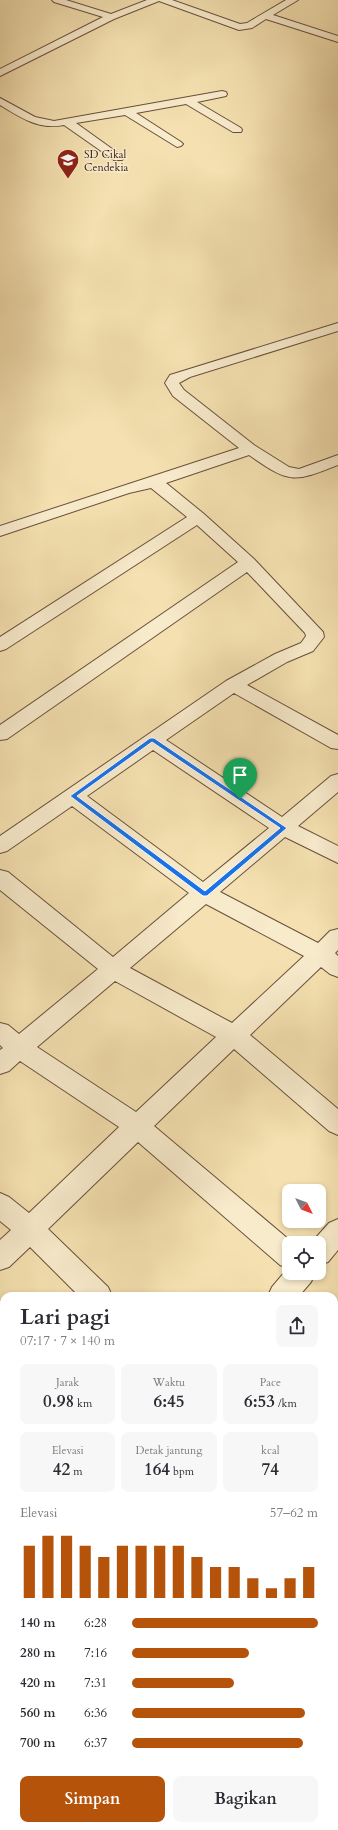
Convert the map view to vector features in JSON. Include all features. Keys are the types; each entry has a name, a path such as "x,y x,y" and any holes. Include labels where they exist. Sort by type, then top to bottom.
{"street":[{"path":"57,0 112,17"},
{"path":"0,73 112,17 155,0"},
{"path":"163,0 239,27 249,26 293,0"},
{"path":"265,16 338,40"},
{"path":"0,101 32,120 48,124 68,123 222,94"},
{"path":"187,100 237,130"},
{"path":"128,112 177,144"},
{"path":"68,123 118,158"},
{"path":"338,326 175,378 172,383 178,393 252,450 279,468 295,474 338,460"},
{"path":"1,528 123,490 154,482 252,450"},
{"path":"0,846 233,685 281,658 306,647 315,637 310,626 248,563 198,517 154,482"},
{"path":"0,644 198,517"},
{"path":"0,734 248,563"},
{"path":"233,685 338,743"},
{"path":"152,740 284,828 338,855"},
{"path":"0,1064 284,828 338,781"},
{"path":"73,796 205,894 329,961"},
{"path":"0,878 114,970 234,1035 338,1124"},
{"path":"0,1258 234,1035 329,961 338,937"},
{"path":"0,1032 20,1048 138,1126 282,1250"},
{"path":"0,1205 30,1229 94,1292"},
{"path":"326,1244 338,1231"},
{"path":"285,1292 295,1280"}],"place":[{"name":"SD Cikal Cendekia","path":"68,180"}],"route":[{"path":"152,740 240,799 284,828 205,894 73,796 152,740"}]}
